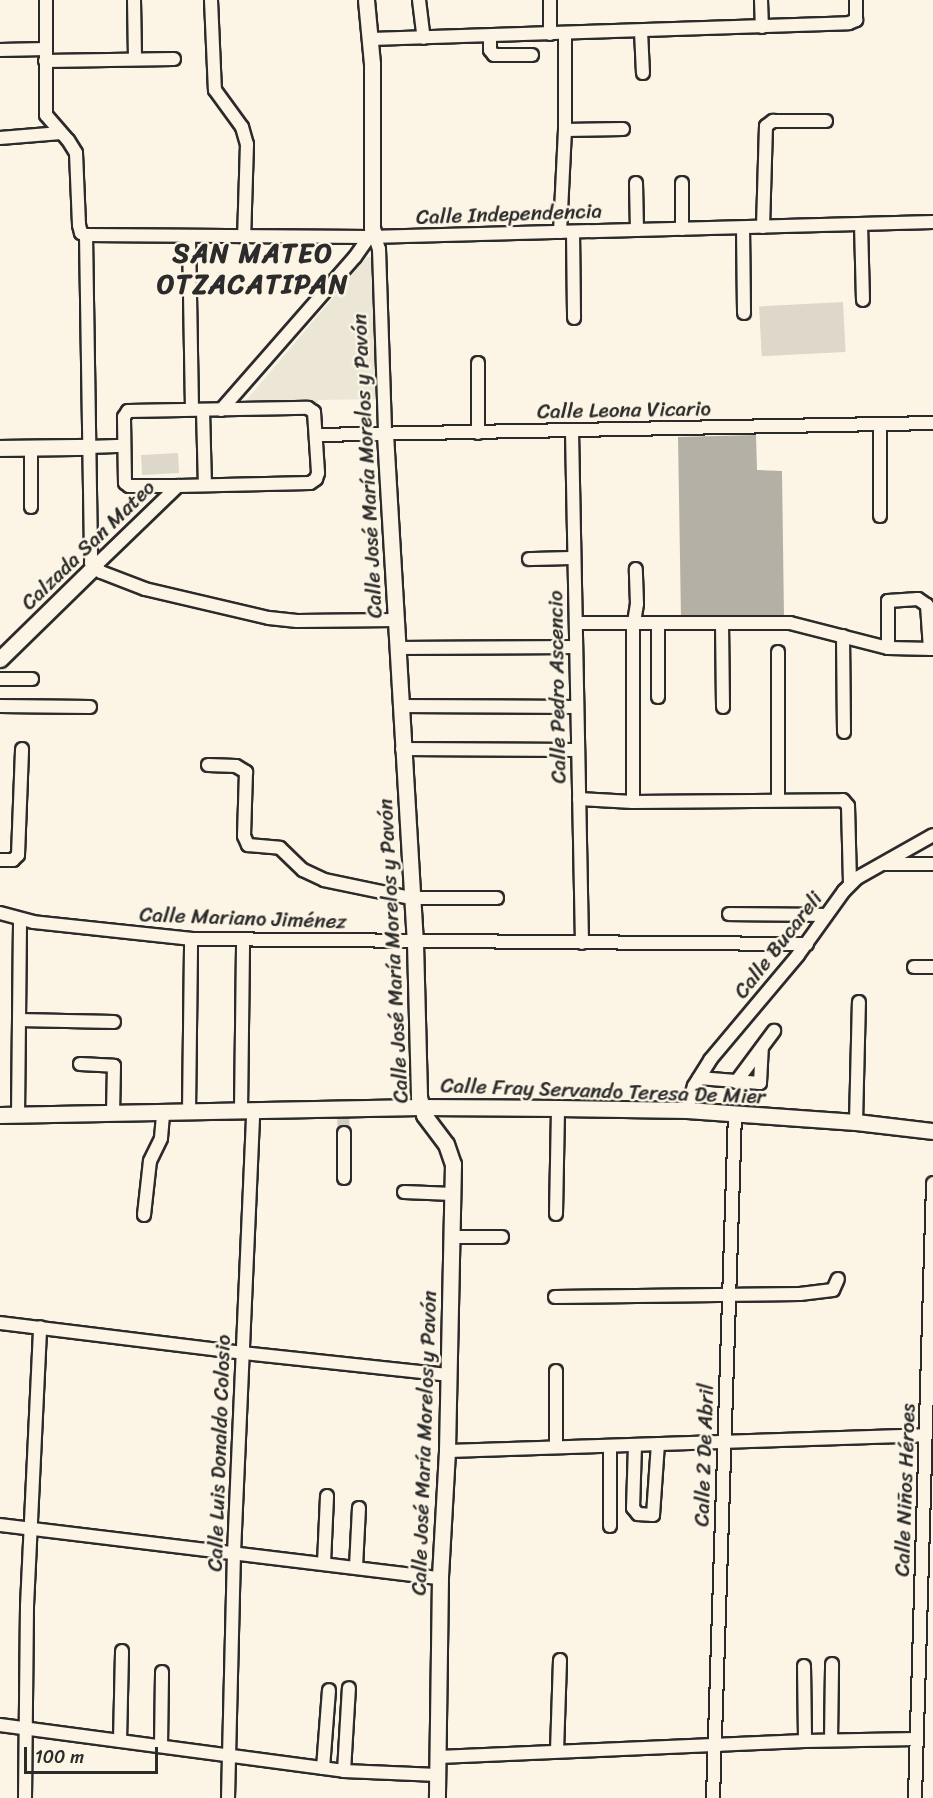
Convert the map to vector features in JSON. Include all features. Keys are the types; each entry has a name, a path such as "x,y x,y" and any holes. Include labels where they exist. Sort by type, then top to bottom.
{"main road":[{"path":"366,0 370,39 372,237"},
{"name":"Calle José María Morelos y Pavón","path":"385,434 415,943 420,1107 449,1149 453,1164 447,1451 440,1578 437,1798"},
{"path":"0,448 88,447"},
{"name":"Calzada San Mateo","path":"0,659 94,567"},
{"name":"Calle Fray Servando Teresa De Mier","path":"0,1115 247,1111 343,1113 420,1107 687,1110 856,1122 933,1131"}],"street":[{"path":"46,0 46,115 76,153 79,225 81,233 86,235 89,558 94,567 145,589 268,618 297,621 395,620"},
{"path":"134,0 135,59"},
{"path":"419,0 424,38"},
{"path":"550,0 550,34"},
{"path":"761,0 762,27"},
{"path":"370,39 851,23 856,17 856,0"},
{"path":"211,4 215,90 242,127 247,144 244,237"},
{"path":"642,31 643,73"},
{"path":"565,34 567,232 574,318"},
{"path":"490,36 490,51 494,55 532,55"},
{"path":"0,50 45,55 174,59"},
{"path":"763,227 766,126 773,121 826,121"},
{"path":"565,130 623,129"},
{"path":"0,138 62,134"},
{"path":"636,183 637,230"},
{"path":"682,183 682,229"},
{"name":"Calle Independencia","path":"86,235 372,237 933,222"},
{"path":"861,224 863,300"},
{"path":"743,228 744,313"},
{"path":"189,237 198,409 205,485"},
{"path":"221,410 372,237"},
{"name":"Calle José María Morelos y Pavón","path":"372,237 379,249 385,434"},
{"path":"478,363 478,433"},
{"path":"310,409 314,412 316,435 318,473 316,479 310,483 127,485 124,417 128,411 221,410 310,409"},
{"name":"Calle Leona Vicario","path":"316,435 933,423"},
{"path":"880,424 880,516"},
{"name":"Calle Pedro Ascencio","path":"572,431 582,943"},
{"path":"88,447 124,446"},
{"path":"31,448 31,507"},
{"name":"Calzada San Mateo","path":"94,567 178,486"},
{"path":"529,559 574,558"},
{"path":"633,802 636,569"},
{"path":"576,623 790,622 888,648 931,649 927,605 918,599 888,601 888,648"},
{"path":"658,623 658,697"},
{"path":"722,623 723,706"},
{"path":"843,636 844,732"},
{"path":"397,648 576,647"},
{"path":"778,652 778,799"},
{"path":"0,679 32,679"},
{"path":"0,706 90,707"},
{"path":"400,706 577,707"},
{"path":"0,861 13,860 18,855 22,749"},
{"path":"402,749 578,750"},
{"path":"208,765 236,766 246,772 244,836 248,845 280,848 303,870 324,880 411,898 497,898"},
{"path":"579,799 633,802 839,799 845,801 848,806 850,884"},
{"name":"Calle Bucareli","path":"687,1110 699,1078 710,1060 807,944 850,884 933,835"},
{"path":"883,864 933,864"},
{"name":"Calle Mariano Jiménez","path":"0,913 20,920 191,939 243,941 807,944"},
{"path":"729,914 826,915"},
{"path":"18,1115 20,920"},
{"path":"189,1112 191,939"},
{"name":"Calle Luis Donaldo Colosio","path":"228,1798 234,1553 243,1353 247,1111 243,941"},
{"path":"914,967 933,967"},
{"path":"856,1122 859,1002"},
{"path":"19,1020 114,1022"},
{"path":"735,1082 774,1031"},
{"path":"699,1078 762,1082 762,1048"},
{"path":"80,1064 114,1066 113,1114"},
{"path":"556,1214 558,1108"},
{"path":"144,1215 150,1161 161,1138 163,1113"},
{"name":"Calle 2 De Abril","path":"713,1798 735,1114"},
{"path":"344,1133 344,1178"},
{"name":"Calle Niños Héroes","path":"915,1798 926,1435 931,1369 933,1183"},
{"path":"404,1192 453,1194"},
{"path":"452,1237 502,1237"},
{"path":"555,1297 728,1294 736,1296 825,1292 833,1290 838,1279"},
{"path":"0,1323 448,1375"},
{"path":"25,1798 27,1606 40,1327"},
{"path":"556,1371 556,1447"},
{"path":"447,1451 926,1435"},
{"path":"635,1445 633,1508 639,1514 653,1515 658,1444"},
{"path":"610,1446 610,1526"},
{"path":"324,1563 327,1496"},
{"path":"356,1567 359,1508"},
{"path":"0,1526 440,1578"},
{"path":"120,1741 122,1651"},
{"path":"557,1751 560,1660"},
{"path":"831,1740 832,1664"},
{"path":"804,1666 805,1741"},
{"path":"161,1746 162,1672"},
{"path":"344,1771 349,1688"},
{"path":"323,1768 329,1690"},
{"path":"0,1725 344,1771 438,1775"},
{"path":"439,1756 715,1744 917,1739"}],"shaded area":[{"path":"367,257 372,257 378,399 318,400 318,409 244,403"},
{"path":"843,302 846,352 762,356 759,306"},
{"path":"756,435 757,470 782,471 784,616 681,618 678,437"},
{"path":"178,453 179,473 142,475 141,455"}],"tunnel":[{"path":"343,1117 344,1133"}],"district":[{"name":"SAN MATEO OTZACATIPAN","path":"253,268"}]}
